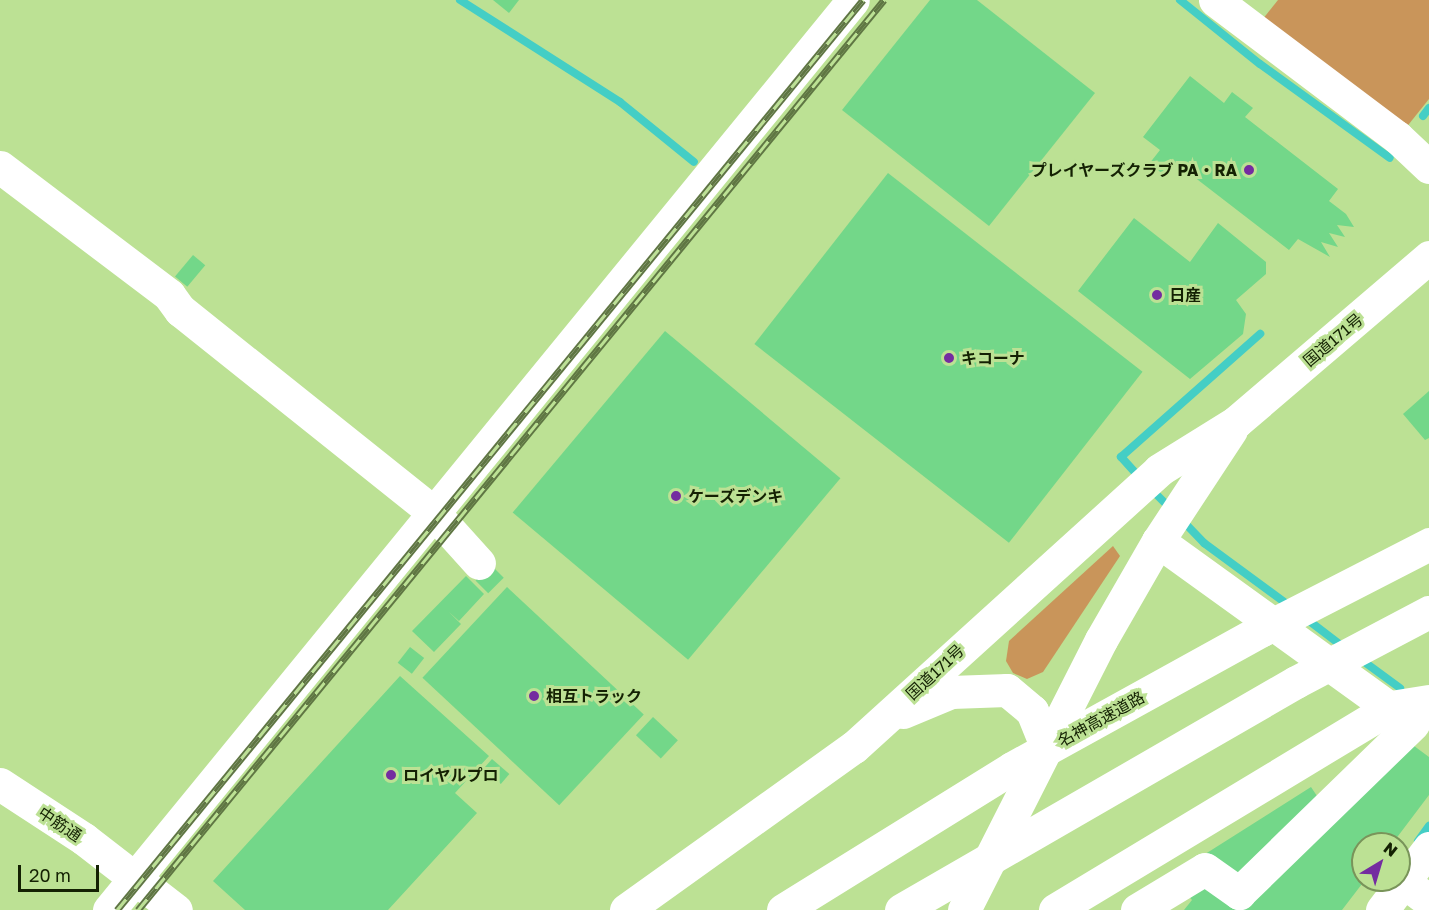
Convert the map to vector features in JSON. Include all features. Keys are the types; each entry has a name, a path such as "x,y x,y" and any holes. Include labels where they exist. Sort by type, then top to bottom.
{"main road":[{"path":"109,910 432,511 853,0"},
{"path":"1215,0 1397,137 1429,167"},
{"path":"0,167 170,295 180,310 432,511 479,563"},
{"name":"国道171号","path":"626,910 854,747 1148,481 1236,422 1429,256"},
{"name":"国道171号","path":"964,910 1101,640 1236,422"},
{"path":"1172,522 1415,717"},
{"name":"名神高速道路","path":"783,910 1012,768 1270,626 1429,544"},
{"path":"905,908 1327,666 1429,612"},
{"path":"887,718 951,692 1007,690 1032,711 1047,748"},
{"path":"1055,910 1415,717"},
{"path":"1137,910 1205,869 1239,893 1415,717"},
{"name":"中筋通","path":"0,784 84,839 176,910"},
{"path":"1382,910 1416,891 1429,848"}],"shaded area":[{"path":"1278,0 1429,0 1429,99 1405,129 1262,20"},
{"path":"1113,546 1120,556 1043,672 1027,679 1013,673 1006,661 1009,641"}],"building":[{"path":"493,0 519,0 509,13"},
{"path":"930,0 977,0 1095,93 989,226 842,110"},
{"name":"プレイヤーズクラブ PA・RA","path":"1190,76 1224,103 1232,92 1253,108 1245,117 1338,189 1329,201 1346,214 1354,227 1337,225 1345,237 1329,233 1338,247 1321,242 1330,257 1298,239 1289,250 1176,163 1166,176 1149,164 1160,150 1143,137"},
{"name":"キコーナ","path":"888,173 1143,372 1009,543 754,344"},
{"name":"日産","path":"1134,218 1190,262 1218,223 1266,262 1266,274 1236,300 1246,314 1243,334 1190,379 1078,291"},
{"path":"193,255 205,265 187,287 175,276"},
{"name":"ケーズデンキ","path":"665,331 840,478 688,660 513,513"},
{"path":"1429,391 1429,438 1425,440 1403,414"},
{"path":"491,565 504,578 488,593 475,581"},
{"path":"466,576 484,594 459,621 449,612 461,624 434,652 412,631"},
{"name":"相互トラック","path":"507,587 644,715 559,805 422,678"},
{"path":"410,647 424,658 412,674 398,663"},
{"name":"ロイヤルプロ","path":"400,676 489,756 455,793 477,813 388,910 245,910 213,881"},
{"path":"653,717 678,740 661,758 636,735"},
{"path":"1406,740 1429,757 1429,795 1401,832 1351,832 1351,892 1356,892 1342,910 1184,910 1192,900 1172,875 1311,787 1323,805"},
{"path":"492,759 509,774 501,784 483,769"}],"waterway":[{"path":"460,0 620,102 694,162"},
{"path":"1180,0 1260,64 1390,158"},
{"path":"1423,116 1429,108"},
{"path":"1141,479 1121,457 1260,334"},
{"path":"1150,488 1171,509"},
{"path":"1180,518 1204,543 1291,607"},
{"path":"1304,617 1346,649"},
{"path":"1359,658 1400,688"},
{"path":"1418,841 1429,826"}],"railway":[{"path":"117,910 863,0"},
{"path":"138,910 884,0"}],"place":[{"name":"プレイヤーズクラブ PA・RA","path":"1249,170"},
{"name":"日産","path":"1157,295"},
{"name":"キコーナ","path":"949,358"},
{"name":"ケーズデンキ","path":"676,496"},
{"name":"相互トラック","path":"534,696"},
{"name":"ロイヤルプロ","path":"391,775"}]}
